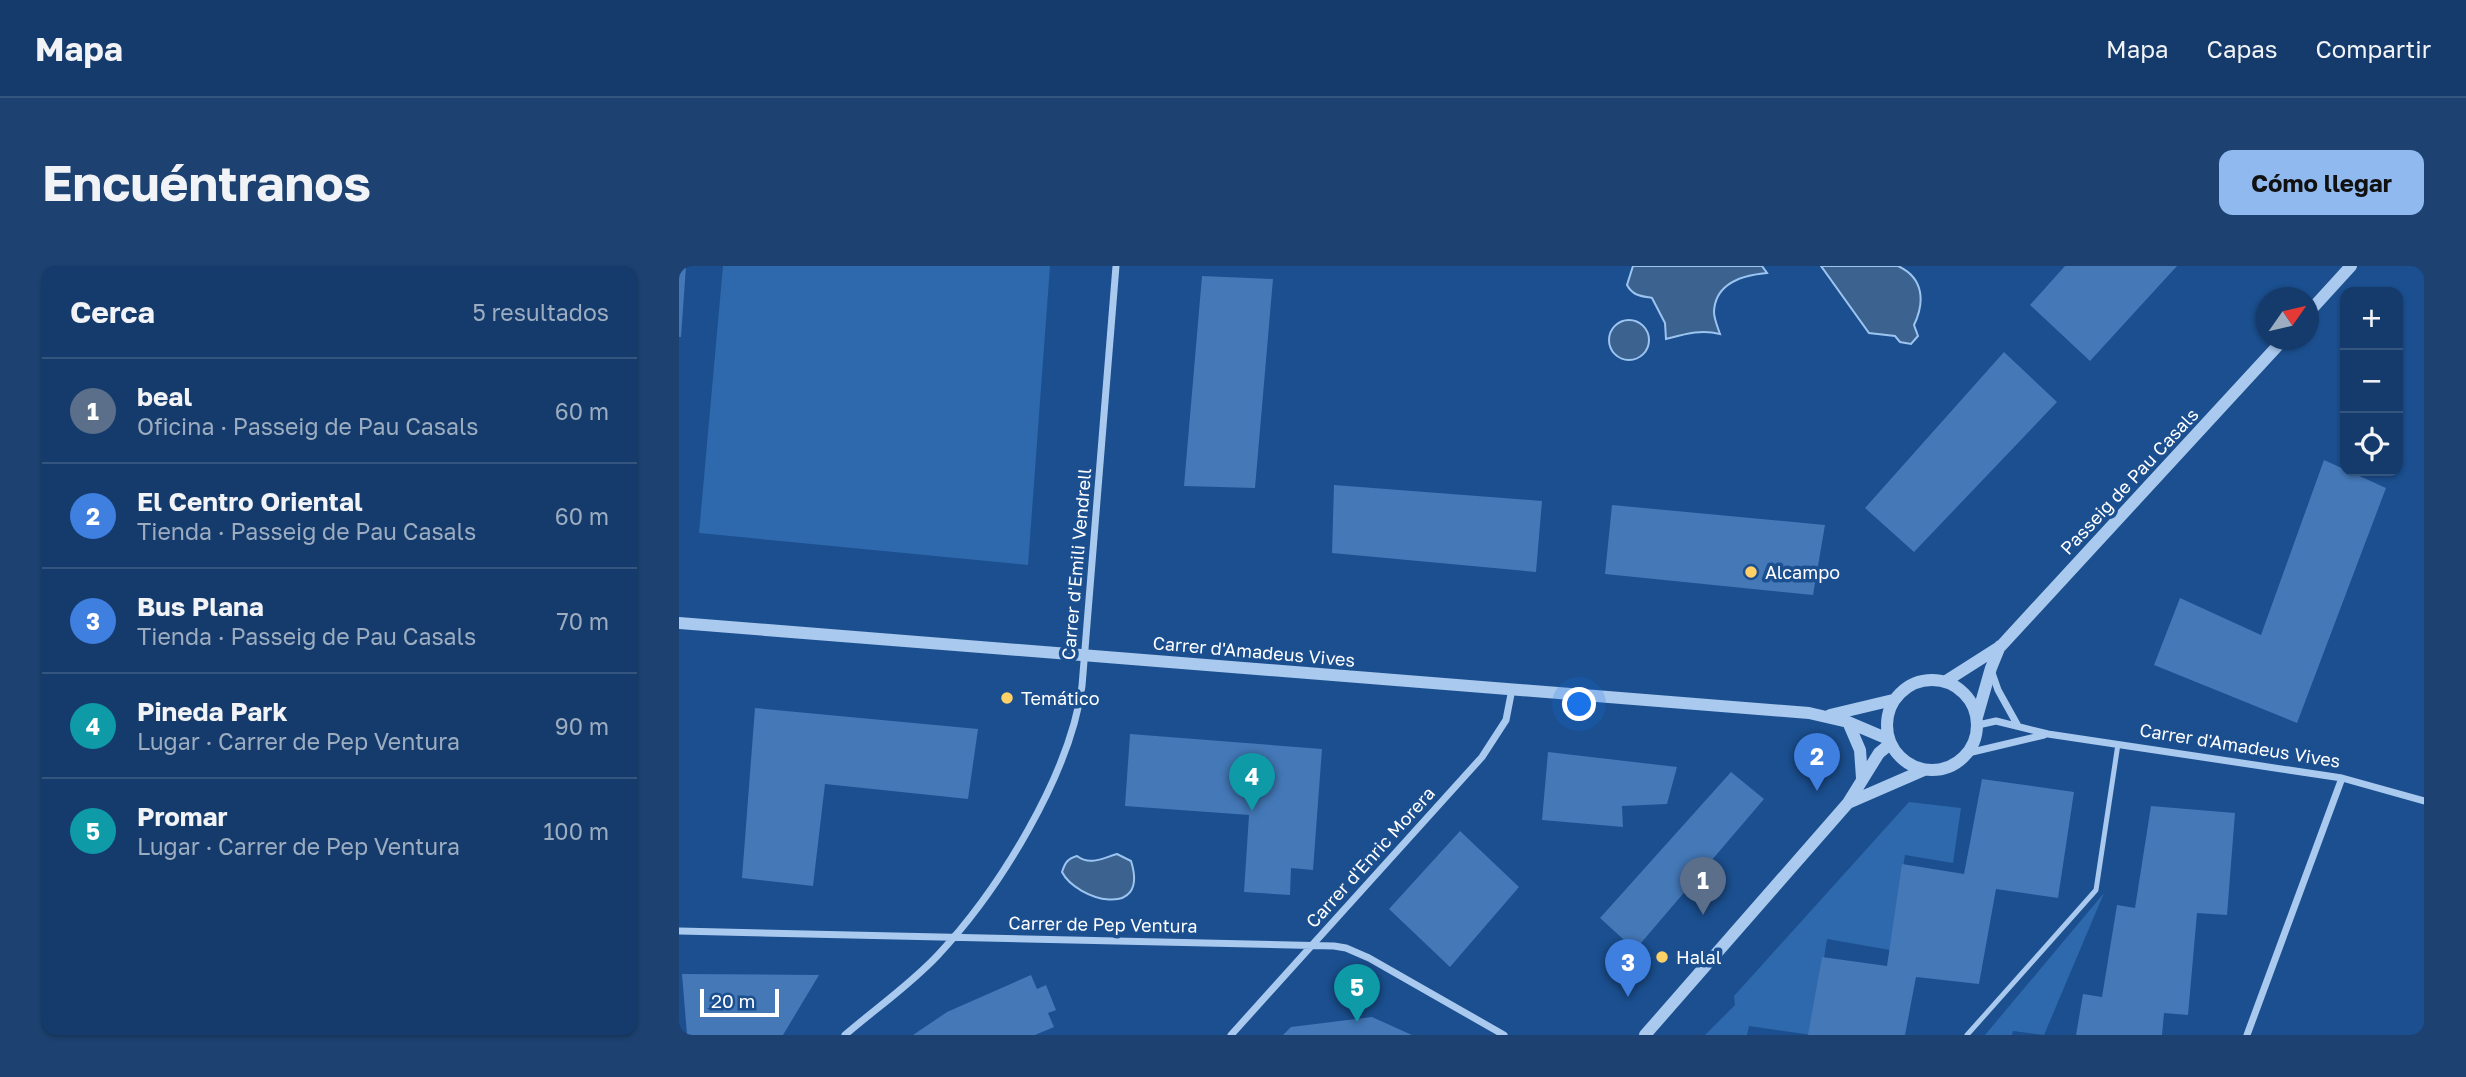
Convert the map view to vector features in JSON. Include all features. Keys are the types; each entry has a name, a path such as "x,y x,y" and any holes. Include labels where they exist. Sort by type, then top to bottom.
{"street":[{"name":"Carrer d'Emili Vendrell","path":"845,1035 918,975 954,937 1010,858 1045,796 1077,714 1083,686 1116,266"},
{"path":"2319,300 2351,266"},
{"name":"Passeig de Pau Casals","path":"1946,681 2001,646 2274,350"},
{"name":"Carrer d'Amadeus Vives","path":"679,622 1826,716 1848,722 1889,741"},
{"name":"Passeig de Pau Casals","path":"1977,721 1991,668 2001,646"},
{"path":"1991,668 1998,690 2018,726"},
{"path":"1848,803 1924,770 1948,768 1968,752 1975,739 1977,721 1967,695 1946,681 1931,679 1916,682 1903,689 1893,700 1887,713 1889,741 1898,756 1910,765 1924,770"},
{"name":"Carrer d'Enric Morera","path":"1231,1035 1488,749 1506,720 1512,689"},
{"name":"Carrer d'Amadeus Vives","path":"1826,716 1893,700"},
{"name":"Carrer d'Amadeus Vives","path":"1977,721 1996,721 2048,734 2342,778 2424,801"},
{"path":"1848,722 1860,750 1862,781"},
{"name":"Carrer d'Amadeus Vives","path":"1968,752 2048,734"},
{"path":"1644,1035 1848,803 1889,741"},
{"path":"2247,1035 2342,778"},
{"name":"Carrer de Pep Ventura","path":"679,931 1313,945 1346,948 1369,958 1504,1035"}],"lane":[{"path":"1967,1035 2096,890 2118,744"}],"shaded area":[{"path":"723,266 1050,266 1028,565 699,533"},
{"path":"1633,266 1762,266 1767,273 1732,282 1719,294 1714,312 1720,334 1700,332 1666,339 1665,323 1652,298 1635,293 1627,285"},
{"path":"1821,266 1898,266 1907,271 1920,291 1920,308 1914,325 1918,336 1911,344 1900,342 1895,336 1869,333"},
{"path":"1629,320 1643,326 1649,340 1643,354 1629,360 1615,354 1609,340 1615,326"},
{"path":"1909,802 1961,808 1953,863 1905,855 1890,950 1827,939 1812,1035 1749,1026 1747,1035 1705,1035 1735,1005 1734,996"},
{"path":"1117,854 1131,861 1134,880 1130,892 1121,898 1109,900 1081,891 1062,872 1067,862 1077,856 1092,861"},
{"path":"2104,893 2044,1035 2013,1031 2012,1035 1985,1035"}],"building":[{"path":"679,266 686,266 681,337 679,337"},
{"path":"2065,266 2177,266 2090,361 2030,305"},
{"path":"1202,276 1273,279 1255,488 1184,486"},
{"path":"2004,352 2057,402 1914,552 1865,508"},
{"path":"2324,460 2340,467 2340,476 2359,476 2386,488 2297,723 2154,665 2180,598 2261,635"},
{"path":"1334,485 1542,501 1536,572 1332,553"},
{"path":"1612,505 1825,525 1813,595 1605,574"},
{"path":"755,708 978,729 968,799 825,784 813,886 742,878"},
{"path":"1130,734 1322,749 1313,870 1291,868 1290,895 1244,892 1249,815 1125,806"},
{"path":"1548,752 1677,767 1667,804 1622,806 1623,827 1542,820"},
{"path":"1731,772 1764,799 1635,950 1600,918"},
{"path":"1982,779 2074,792 2058,898 1996,889 1979,984 1916,977 1905,1035 1808,1035 1822,957 1887,966 1902,864 1964,874"},
{"path":"2151,806 2235,813 2227,915 2197,913 2188,1015 2164,1013 2162,1035 2076,1035 2083,994 2102,997 2117,905 2135,908"},
{"path":"1460,831 1519,887 1450,967 1389,909"},
{"path":"682,974 819,975 783,1035 687,1035"},
{"path":"1031,975 1037,989 1046,985 1056,1010 1048,1013 1054,1027 1035,1035 913,1035 947,1012"},
{"path":"1372,1017 1412,1035 1283,1035 1291,1027"}],"place":[{"name":"Alcampo","path":"1751,572"},
{"name":"Temático","path":"1007,698"},
{"name":"El Centro Oriental","path":"1817,791"},
{"name":"Pineda Park","path":"1252,811"},
{"name":"beal","path":"1703,915"},
{"name":"Halal","path":"1662,957"},
{"name":"Bus Plana","path":"1628,997"},
{"name":"Promar","path":"1357,1022"}]}
